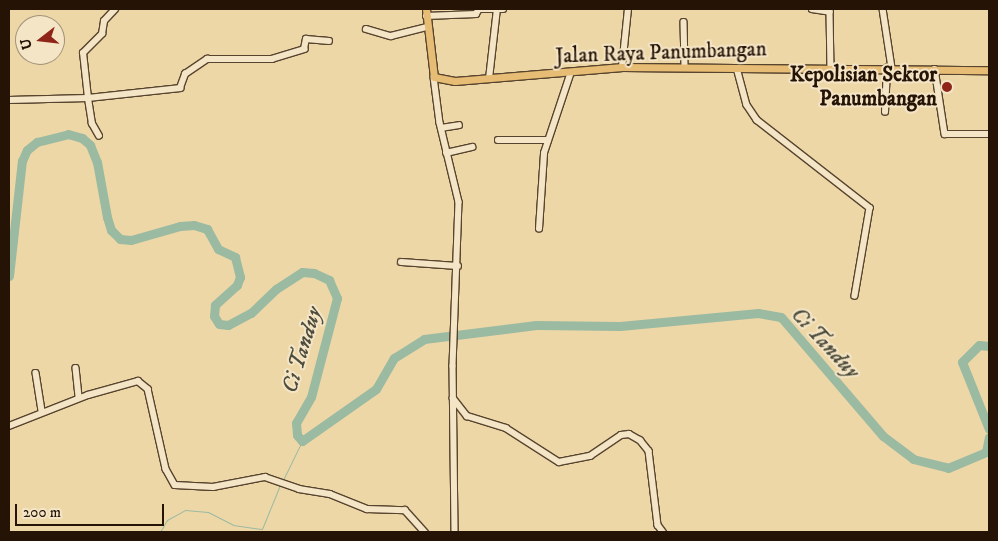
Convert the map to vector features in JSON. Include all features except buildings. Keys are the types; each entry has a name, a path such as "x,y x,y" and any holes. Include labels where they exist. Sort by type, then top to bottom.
{"main road":[{"path":"426,13 434,77"},
{"name":"Jalan Raya Panumbangan","path":"434,77 455,81 622,67 989,70"}],"street":[{"path":"100,136 92,124 84,54 102,34 104,22 115,9"},
{"path":"426,13 476,14 479,9 503,9"},
{"path":"488,79 497,9"},
{"path":"622,67 628,9"},
{"path":"812,9 830,12 831,68"},
{"path":"883,9 890,68 885,112"},
{"path":"684,22 685,67"},
{"path":"366,29 391,36 427,27"},
{"path":"9,100 88,98 180,88 185,74 207,59 272,59 304,48 306,39 329,41"},
{"path":"737,68 747,105 757,120 870,208 855,296"},
{"path":"935,69 945,134 989,134"},
{"path":"540,229 541,174 548,140 571,72"},
{"path":"434,77 446,153 458,194 458,266 454,311 453,366 455,532"},
{"path":"441,128 459,125"},
{"path":"498,140 548,140"},
{"path":"446,153 472,147"},
{"path":"402,262 458,266"},
{"path":"76,368 79,398"},
{"path":"36,373 42,412"},
{"path":"9,426 79,398 128,382 138,381 146,385 164,464 169,481 175,485 195,488 256,477 271,478 291,486 319,491 371,510 405,510 425,532"},
{"path":"453,398 468,416 506,428 559,462 590,456 624,434 640,440 648,451 658,525 663,532"}],"waterway":[{"name":"Ci Tanduy","path":"9,276 22,161 27,150 37,142 68,134 82,138 90,145 97,162 111,230 120,239 131,240 180,226 194,225 207,229 218,249 235,257 240,277 237,285 215,305 214,316 219,324 228,325 251,313 276,289 302,272 314,273 329,280 337,298 311,397 296,423 297,435 302,441 376,389 394,358 424,339 536,325 620,326 758,313 781,317 883,436 913,459 948,468 986,452 989,437"},
{"name":"Ci Tanduy","path":"989,346 979,345 962,362 989,429"},
{"path":"283,480 302,441"},
{"path":"160,532 167,520 185,510 208,512 233,525 262,529 280,485"}],"place":[{"name":"Kepolisian Sektor Panumbangan","path":"947,87"}]}
